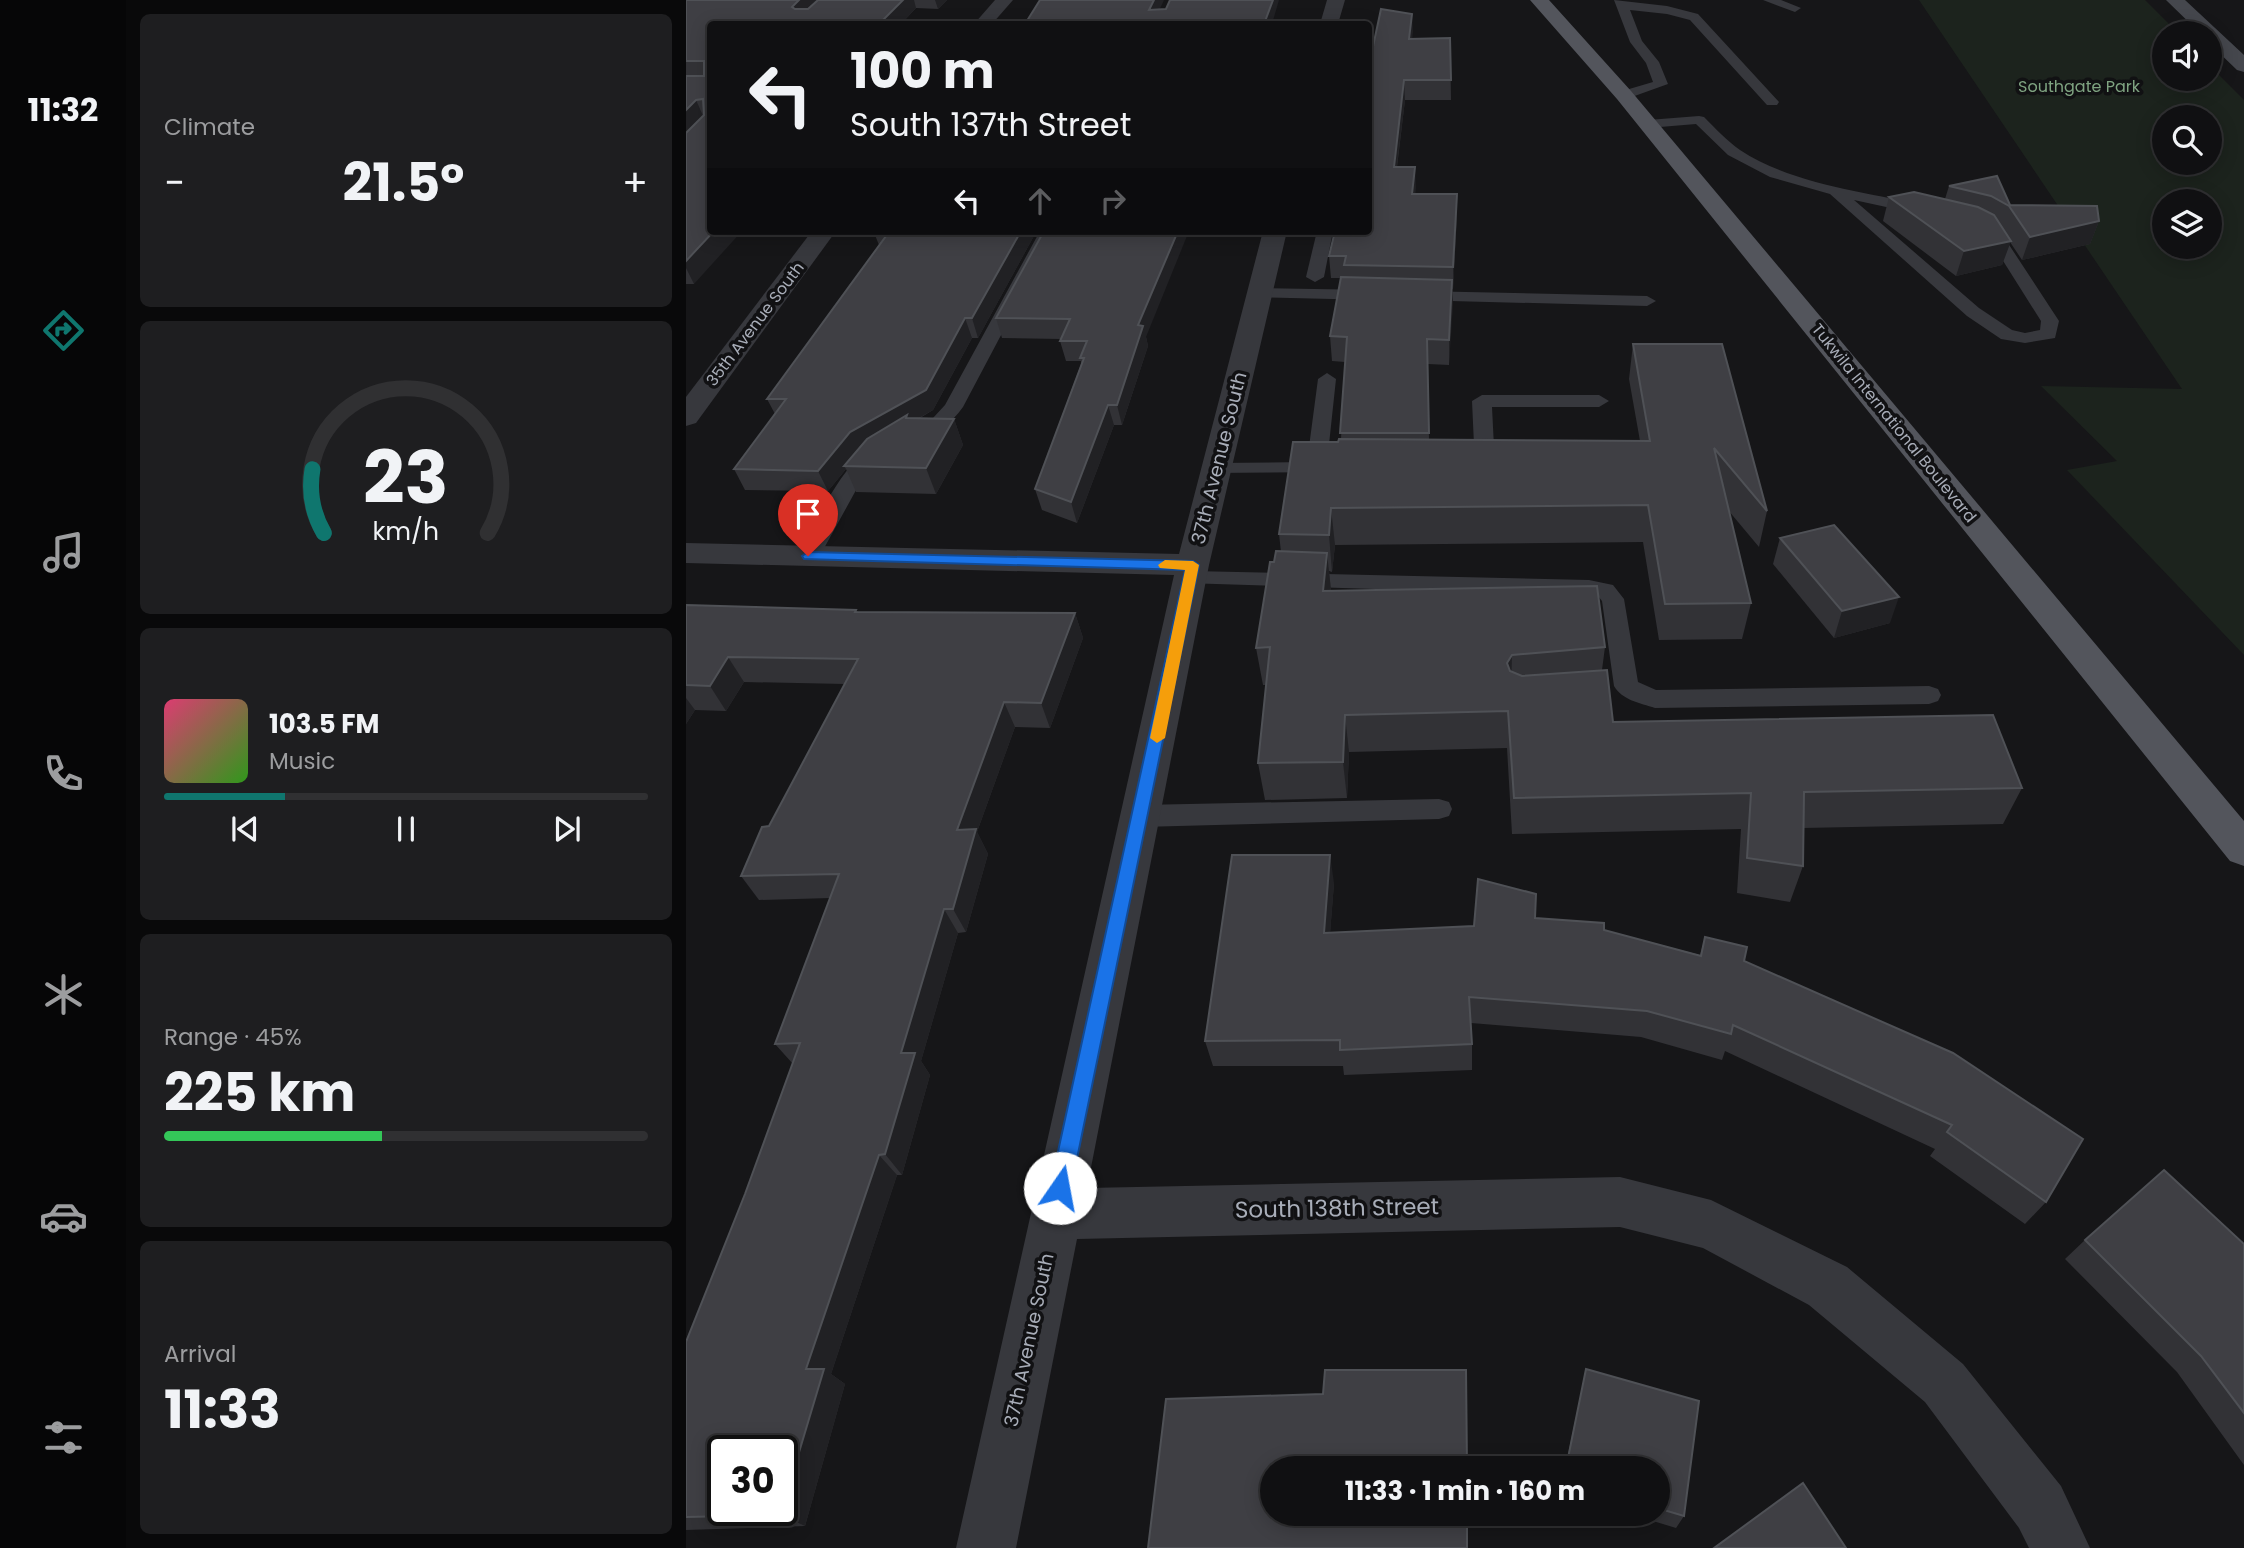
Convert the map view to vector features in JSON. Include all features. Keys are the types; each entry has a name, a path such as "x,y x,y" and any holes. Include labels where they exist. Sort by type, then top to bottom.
{"main road":[{"name":"Tukwila International Boulevard","path":"1539,0 1624,95 2244,850"}],"street":[{"path":"986,21 1004,0"},
{"path":"1330,21 1336,0"},
{"path":"2175,0 2197,21"},
{"path":"2222,45 2244,66"},
{"name":"35th Avenue South","path":"686,417 821,235"},
{"name":"37th Avenue South","path":"986,1548 1192,572 1274,235"},
{"path":"686,553 1192,572"},
{"name":"South 138th Street","path":"1055,1214 1620,1202 1711,1225 1828,1286 1944,1383 2040,1507 2060,1548"}],"lane":[{"path":"1769,0 1795,8"},
{"path":"1624,95 1661,84 1652,62 1636,42 1621,3 1667,9 1694,17 1772,102"},
{"path":"1648,124 1699,120 1732,152 1775,174 1835,191 1934,213"},
{"path":"1835,191 1984,320 2007,335 2025,338 2049,334 2050,321 1994,234 1967,221"},
{"path":"808,556 858,469 879,451 940,422 953,407 1046,235"},
{"path":"1315,277 1324,235"},
{"path":"1260,293 1647,301"},
{"path":"1316,468 1327,379"},
{"path":"1485,467 1482,401 1599,401"},
{"path":"1459,467 1512,467"},
{"path":"1217,469 1342,468"},
{"path":"1192,572 1576,586 1605,590 1613,599 1626,685 1637,693 1656,699 1929,695"},
{"path":"1598,696 1637,693"},
{"path":"1141,816 1439,809"}],"green space":[{"name":"Southgate Park","path":"1919,0 2145,0 2166,21 2152,21 2152,91 2222,91 2222,78 2244,100 2244,655 2067,470 2117,461 2041,386 2182,389"}],"building":[{"path":"686,0 799,0 792,7 808,9 818,0 903,0 882,21 707,21 707,235 710,235 686,261 686,133 704,115 703,99 696,100 686,110 686,76 704,76 704,61 686,61"},
{"path":"1040,0 1154,0 1149,10 1166,9 1170,0 1273,0 1265,21 1027,21"},
{"path":"1381,9 1412,14 1409,39 1450,38 1451,80 1404,80 1394,167 1415,167 1412,194 1457,194 1453,267 1344,265 1346,256 1329,256 1334,235 1372,235 1372,51"},
{"path":"1997,176 2010,205 2097,206 2099,221 2030,237 2009,206 1991,196 1949,186"},
{"path":"1914,192 1978,207 1994,215 2011,241 1964,251 1889,197"},
{"path":"875,235 1019,235 972,318 965,318 926,390 850,432 818,471 734,469 786,399 767,399 886,236"},
{"path":"1042,235 1176,235 1138,325 1143,326 1117,405 1108,405 1071,502 1035,489 1084,358 1080,358 1087,341 1060,341 1070,319 996,318"},
{"path":"1341,277 1452,280 1449,340 1427,339 1429,433 1340,433 1347,337 1330,336"},
{"path":"1633,344 1722,344 1767,511 1714,448 1751,603 1665,604 1648,505 1331,508 1329,535 1279,534 1293,442 1338,442 1339,439 1650,441"},
{"path":"907,415 906,418 954,419 926,468 844,466 867,439"},
{"path":"1834,525 1899,597 1842,611 1780,538"},
{"path":"1276,551 1327,553 1323,591 1597,586 1605,647 1512,655 1507,663 1510,671 1522,676 1607,670 1613,722 1993,715 2022,788 1804,792 1803,866 1747,858 1751,793 1514,798 1508,711 1345,715 1343,762 1258,763 1270,647 1256,648 1270,562 1274,562"},
{"path":"686,605 856,610 855,612 1075,613 1041,703 1004,702 957,830 976,829 953,909 944,909 901,1053 915,1053 885,1154 879,1155 806,1369 824,1369 798,1456 798,1435 707,1435 707,1517 686,1517 686,1342 745,1194 800,1043 775,1044 839,874 741,876 762,827 769,826 858,659 728,657 710,686 686,685"},
{"path":"1232,855 1330,855 1324,933 1474,926 1478,879 1536,894 1535,918 1604,923 1604,930 1701,956 1705,937 1747,947 1744,961 1953,1053 2083,1139 2046,1202 1947,1132 1952,1125 1733,1025 1731,1034 1647,1011 1469,997 1472,1044 1340,1050 1340,1040 1205,1041"},
{"path":"2164,1170 2244,1244 2244,1413 2201,1356 2085,1240"},
{"path":"1586,1369 1699,1401 1684,1516 1670,1512 1670,1456 1568,1456"},
{"path":"1325,1370 1466,1370 1467,1456 1260,1456 1260,1526 1467,1526 1467,1548 1148,1548 1166,1399 1323,1394"},
{"path":"1803,1483 1846,1548 1714,1548"}],"slow traffic":[{"path":"1157,738 1193,565 1165,565"}],"route":[{"path":"808,556 1193,565 1060,1188"}]}
